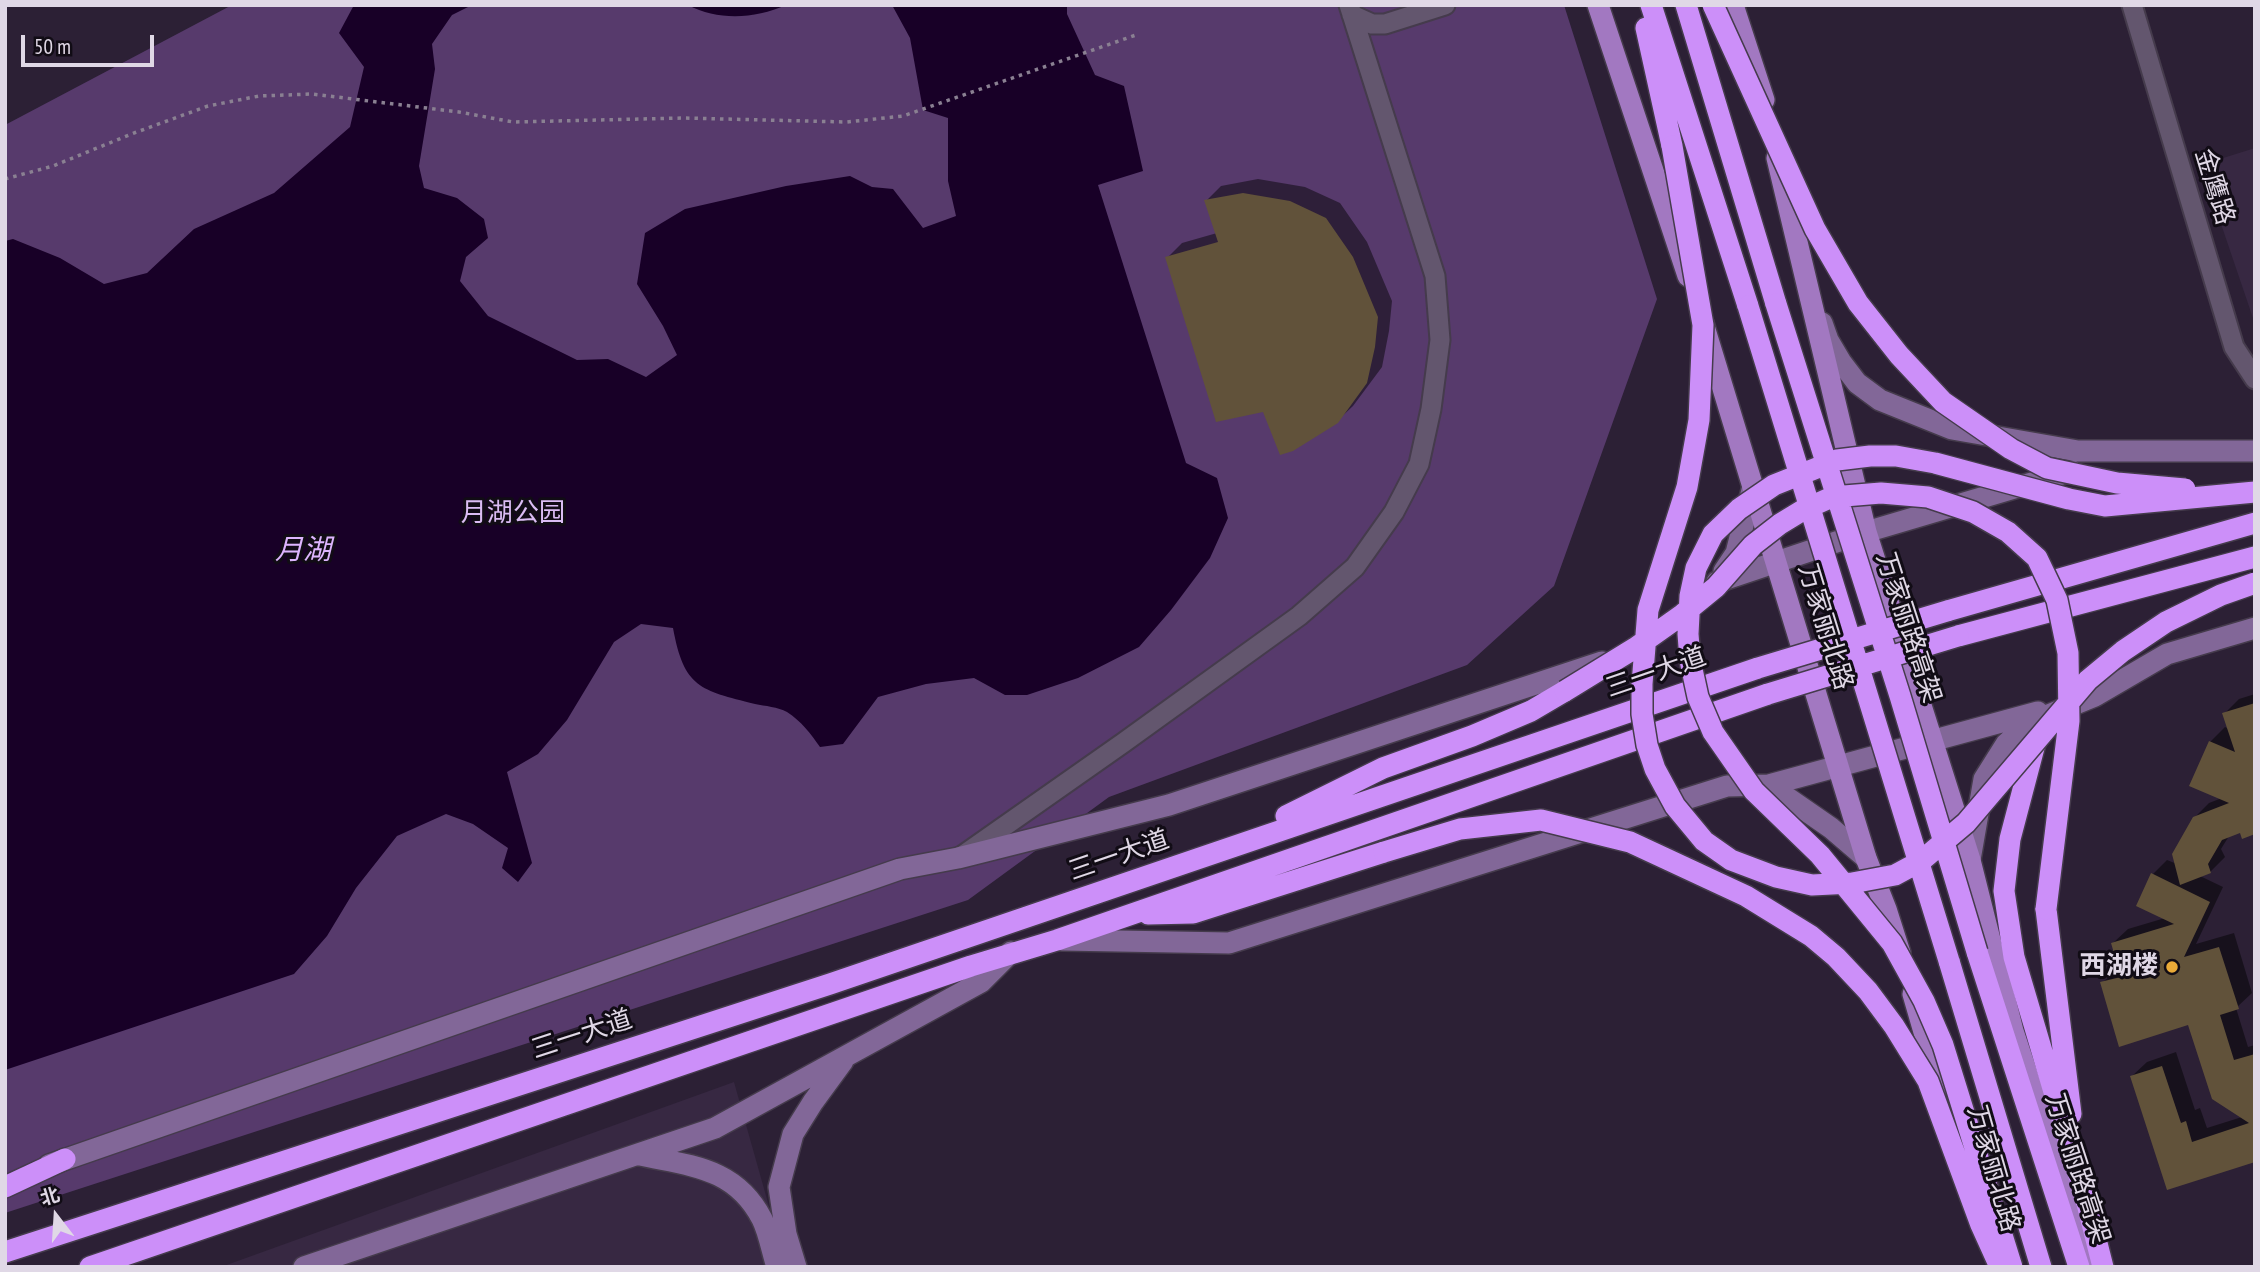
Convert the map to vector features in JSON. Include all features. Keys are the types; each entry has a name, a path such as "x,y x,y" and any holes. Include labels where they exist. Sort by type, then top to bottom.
{"highway":[{"path":"1641,5 1672,146 1703,325 1699,420 1687,487 1648,610 1642,714 1647,745 1655,769 1675,806 1704,841 1731,860 1776,877 1811,884 1862,881 1895,875 1922,861 1966,822 2088,680 2123,651 2166,622 2221,595 2255,583"},
{"path":"1651,5 1748,306 2041,1267"},
{"name":"万家丽路高架","path":"1686,5 1977,953 2079,1267"},
{"path":"1713,5 1815,229 1858,303 1899,355 1943,402 2011,449 2047,468 2117,483 2210,490 2255,490"},
{"path":"2012,1267 1943,1045 1924,1001 1892,943 1820,856 1754,791 1713,732 1698,697 1690,660 1690,596 1696,568 1713,534 1739,509 1774,485 1837,460 1896,456 1922,460 2105,506 2255,490"},
{"path":"1198,858 1383,768 1531,711 1635,648 1683,614 1716,587 1754,545 1780,524 1832,497 1881,493 1928,497 1973,512 2008,532 2037,558 2057,600 2068,653 2069,721 2046,909 2078,1176"},
{"name":"三一大道","path":"5,1252 830,984 1758,668 2255,523"},
{"path":"90,1267 1011,953 1057,940 1768,694 1958,636 2255,557"},
{"path":"2036,740 2010,839 2004,891 2014,957 2103,1267"},
{"path":"1129,915 1193,913 1460,829 1541,820 1630,842 1746,896 1811,936 1836,957 1868,991 1895,1026 1928,1081 1981,1225 2000,1267"},
{"path":"5,1187 65,1160"}],"main road":[{"name":"万家丽北路","path":"1598,5 1712,349 1866,858 1886,909 1923,1027 1992,1267"},
{"path":"1733,5 1760,83 1866,532 1970,860 2013,1031 2073,1213 2094,1267"},
{"path":"1806,282 1828,340 1857,383 1880,400 1952,429 2078,451 2255,451"},
{"path":"1717,582 1866,532 2141,451"},
{"path":"5,1179 900,869 958,858 1169,805 1622,655 1689,611 1717,582 1736,553 1753,484"},
{"path":"1970,860 1983,779 2006,744 2029,723 2095,696 2167,654 2255,628"},
{"path":"1057,940 1229,943 1727,786 1769,785 2095,696"},
{"path":"1769,785 1831,828 1866,858"},
{"path":"304,1267 715,1128 981,982 1011,953"},
{"path":"796,1267 786,1234 779,1187 793,1134 846,1056"},
{"path":"638,1154 711,1170 739,1188 762,1219 776,1267"}],"street":[{"path":"1351,10 1371,24 1385,24 1445,5"},
{"name":"金鹰路","path":"2132,5 2234,347 2255,379"},
{"path":"958,858 1134,736 1299,616 1354,567 1394,512 1419,464 1431,409 1440,340 1435,276 1351,10"},
{"path":"1366,57 1375,36 1385,24"}],"path":[{"path":"5,179 53,166 208,106 259,96 312,94 458,112 513,122 684,118 847,122 903,116 1136,35"}],"shaded area":[{"path":"2255,148 2255,324 2201,165"},
{"path":"734,1082 786,1267 221,1267"}],"green space":[{"name":"月湖公园","path":"232,5 1564,5 1657,299 1554,586 1467,665 1109,797 968,900 5,1213 5,125"}],"water":[{"name":"月湖","path":"354,5 472,5 452,15 432,44 435,69 419,166 424,188 457,198 484,219 488,238 466,257 460,281 488,316 577,360 608,359 646,377 677,355 637,284 645,233 685,209 786,186 850,176 872,187 893,189 923,228 956,216 948,181 948,118 923,110 910,38 892,5 1067,5 1067,14 1095,75 1124,86 1143,171 1098,185 1186,463 1217,478 1228,518 1210,558 1139,647 1078,678 1027,695 1005,695 974,678 926,684 878,697 843,744 820,747 797,719 787,712 708,690 689,675 677,648 673,628 641,624 614,642 567,720 538,754 507,772 532,863 518,882 502,868 508,848 473,824 446,814 397,836 356,888 327,936 294,974 5,1070 5,241 13,239 60,258 104,284 147,273 194,229 274,193 350,127 364,67 339,33"},
{"path":"688,5 786,5 762,13 724,16"}],"building":[{"path":"1243,193 1290,201 1326,218 1353,257 1378,317 1367,383 1338,423 1293,451 1280,455 1263,412 1216,422 1165,257 1218,242 1204,200"},
{"path":"2255,703 2255,834 2242,839 2240,833 2222,840 2208,864 2211,873 2180,885 2172,854 2193,817 2229,803 2189,786 2209,741 2235,752 2222,713"},
{"path":"2151,873 2210,902 2184,957 2219,947 2239,1009 2220,1015 2234,1060 2255,1054 2255,1162 2167,1190 2130,1076 2162,1066 2181,1123 2186,1121 2192,1142 2249,1123 2212,1099 2188,1025 2119,1047 2100,982 2121,977 2111,943 2174,924 2136,906"}],"place":[{"name":"西湖楼","path":"2172,967"}]}
